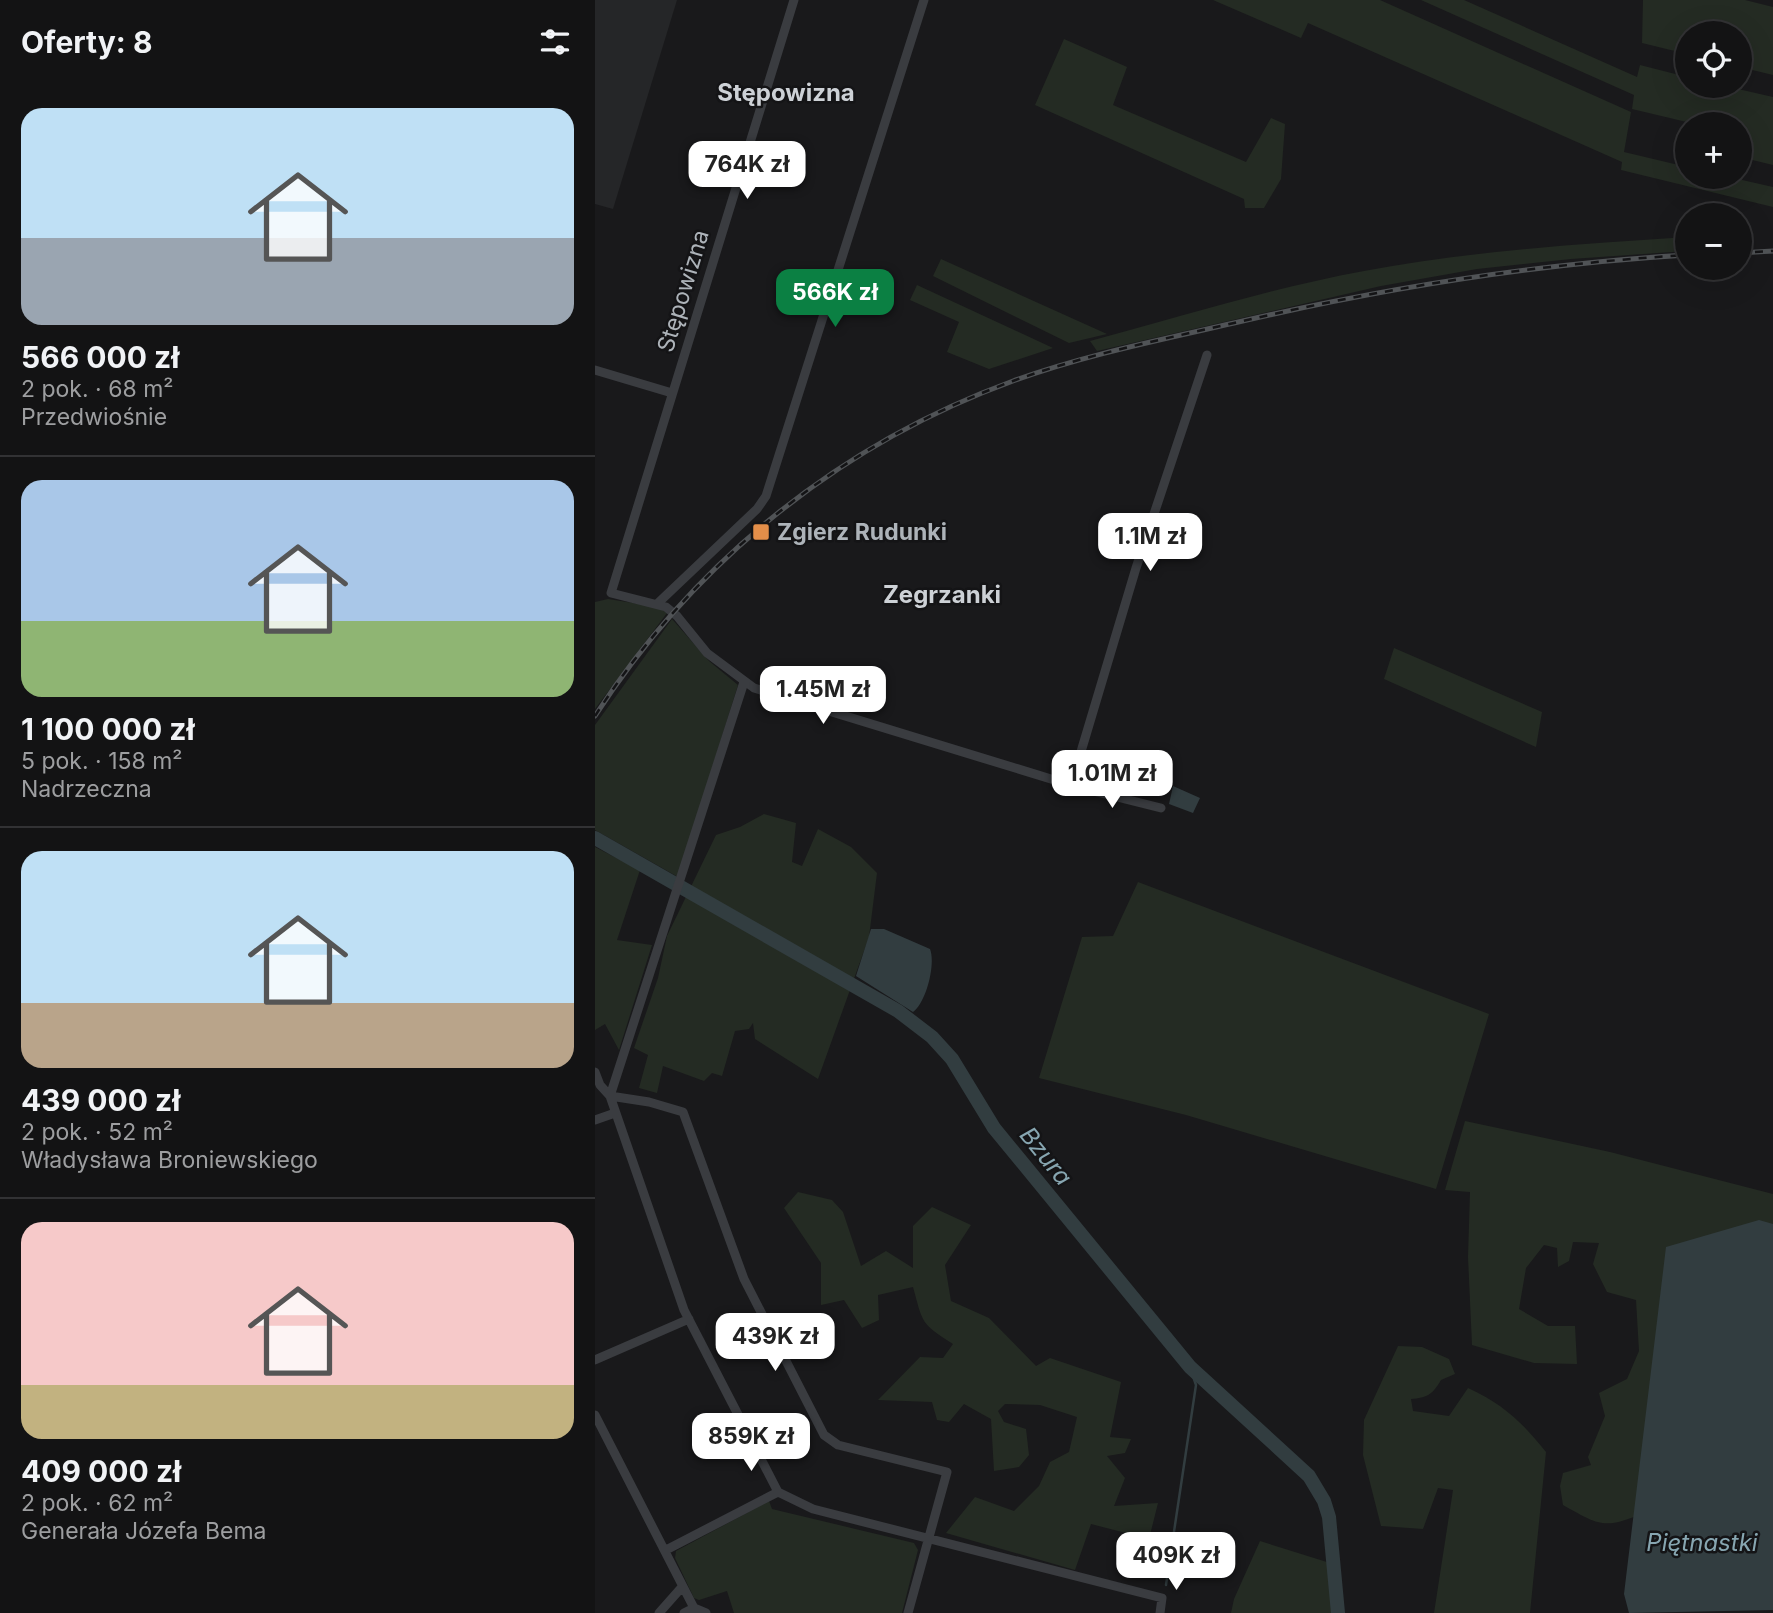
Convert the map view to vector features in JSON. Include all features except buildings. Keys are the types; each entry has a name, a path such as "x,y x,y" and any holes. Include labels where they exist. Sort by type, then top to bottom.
{"street":[{"name":"Stępowizna","path":"657,604 611,593 794,0"},
{"path":"924,0 766,496 757,509 657,604 677,615 707,653 744,682 810,706 1071,785 1161,808"},
{"path":"1071,785 1131,583 1207,355"},
{"path":"595,370 672,393"},
{"path":"610,1096 744,682"},
{"path":"595,1072 600,1085 610,1096 689,1319 778,1492 813,1508 1162,1598 1160,1613"},
{"path":"610,1096 649,1102 683,1112 744,1279 824,1435 838,1446 947,1472 908,1613"},
{"path":"595,1120 615,1113"},
{"path":"595,1360 689,1319"},
{"path":"595,1415 666,1550 682,1587 694,1608 706,1613"},
{"path":"666,1550 778,1492"},
{"path":"659,1613 682,1587"},
{"path":"684,1613 694,1608"}],"shaded area":[{"path":"595,0 677,0 613,209 595,204"},
{"path":"1213,0 1380,0 1631,112 1624,152 1675,164 1675,183 1621,170 1622,162 1308,23 1301,38"},
{"path":"1421,0 1464,0 1637,77 1640,65 1675,74 1675,98 1752,98 1752,92 1773,97 1773,165 1752,160 1752,112 1675,112 1675,119 1632,109 1634,95"},
{"path":"1643,0 1745,0 1773,7 1773,75 1752,70 1752,21 1675,21 1675,51 1642,43"},
{"path":"1064,39 1127,67 1113,105 1246,162 1271,118 1285,124 1281,179 1264,208 1245,208 1244,199 1035,105"},
{"path":"1752,182 1773,187 1773,207 1699,189 1752,189"},
{"path":"1675,238 1675,252 1477,269 1381,286 1097,351 1090,341 1260,294 1364,271 1484,253"},
{"path":"941,259 1107,334 1069,343 933,276"},
{"path":"917,285 1053,348 989,369 947,352 959,322 910,300"},
{"path":"608,599 658,607 667,613 595,709 595,602"},
{"path":"672,619 709,661 738,685 678,877 595,830 595,725"},
{"path":"1394,648 1542,712 1536,747 1384,679"},
{"path":"764,814 796,823 792,862 802,866 818,829 851,847 877,873 869,937 818,1079 755,1039 753,1023 749,1029 735,1031 722,1076 712,1073 704,1081 663,1066 657,1093 639,1088 648,1055 634,1048 658,978 667,936 716,835 740,827"},
{"path":"595,847 640,870 617,940 652,945 619,1050 605,1024 595,1030"},
{"path":"1138,882 1489,1014 1436,1189 1186,1115 1039,1078 1082,937 1113,936"},
{"path":"1465,1121 1610,1152 1773,1194 1773,1244 1644,1513 1619,1522 1602,1523 1563,1505 1560,1486 1563,1473 1591,1465 1588,1457 1605,1416 1599,1393 1627,1379 1639,1351 1636,1300 1607,1292 1593,1264 1599,1243 1573,1242 1569,1261 1558,1267 1557,1248 1544,1245 1526,1268 1519,1309 1548,1326 1575,1326 1577,1364 1534,1363 1472,1345 1468,1257 1470,1192 1445,1190"},
{"path":"798,1192 832,1200 843,1212 861,1266 886,1251 913,1268 913,1226 932,1207 971,1225 945,1265 951,1301 989,1318 1036,1366 1050,1358 1121,1382 1110,1437 1131,1439 1125,1453 1107,1456 1125,1478 1114,1506 1158,1503 1149,1539 1091,1524 1075,1570 946,1533 975,1497 1014,1511 1039,1486 1050,1462 1069,1452 1077,1417 1040,1405 1005,1404 998,1411 1004,1422 1026,1429 1029,1455 1019,1467 994,1471 991,1419 964,1404 949,1422 937,1420 932,1402 878,1400 920,1357 943,1358 953,1344 924,1321 913,1287 878,1295 879,1320 862,1328 844,1300 821,1305 821,1263 784,1208"},
{"path":"1398,1346 1422,1347 1449,1359 1455,1374 1441,1380 1429,1394 1411,1399 1413,1411 1449,1416 1468,1388 1511,1415 1546,1452 1530,1613 1434,1613 1453,1490 1438,1488 1423,1529 1381,1526 1363,1455 1364,1420"},
{"path":"769,1501 772,1509 914,1543 918,1550 902,1613 734,1613 727,1591 699,1600 694,1598 675,1558 676,1551"},
{"path":"1260,1541 1330,1563 1335,1613 1231,1613 1234,1599"}],"water":[{"path":"1173,786 1200,798 1193,813 1169,804"},
{"path":"871,929 884,929 930,949 932,964 929,983 913,1012 856,976"},
{"name":"Piętnastki","path":"1759,1220 1773,1224 1773,1610 1629,1613 1624,1594 1666,1247"}],"waterway":[{"name":"Bzura","path":"595,838 898,1011 932,1037 952,1059 994,1128 1190,1367 1309,1476 1324,1501 1329,1517 1338,1613"},
{"path":"1166,1585 1196,1385 1190,1367"}],"railway":[{"path":"1752,252 1773,251"},
{"path":"595,716 634,660 678,608 725,559 776,514 831,474 889,438 949,407 1067,363 1290,310 1459,279 1675,256"}],"place":[{"name":"Zgierz Rudunki","path":"761,532"}],"district":[{"name":"Stępowizna","path":"786,92"},
{"name":"Zegrzanki","path":"942,594"}]}
